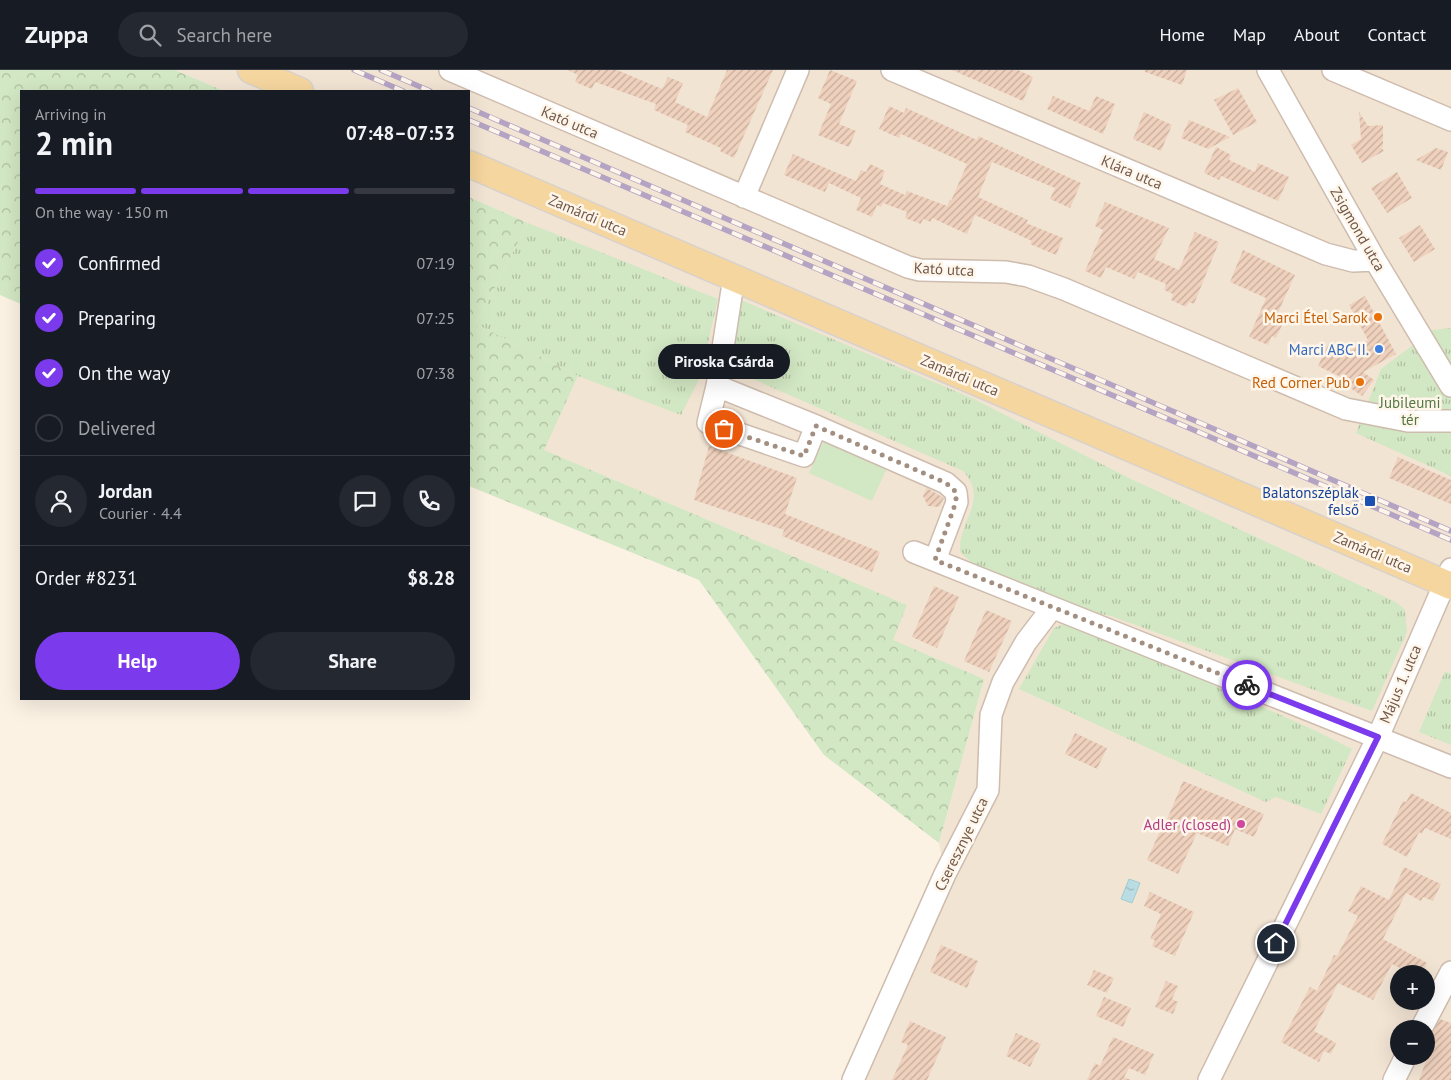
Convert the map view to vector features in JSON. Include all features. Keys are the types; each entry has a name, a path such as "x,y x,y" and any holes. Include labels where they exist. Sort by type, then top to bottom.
{"main road":[{"path":"251,70 298,90"},
{"name":"Zamárdi utca","path":"470,164 734,278 1449,579"}],"street":[{"name":"Kató utca","path":"450,70 908,268 920,270 1006,272 1028,276 1346,409 1408,421 1451,422"},
{"path":"744,197 798,70"},
{"name":"Klára utca","path":"892,70 1326,254 1353,261 1375,260"},
{"name":"Zsigmond utca","path":"1268,70 1375,260 1451,386"},
{"path":"1333,70 1451,120"},
{"path":"734,278 718,386 708,423 804,456 816,426"},
{"path":"718,386 816,426 946,483 956,492 956,502 935,560"},
{"path":"914,552 1451,767"},
{"name":"Május 1. utca","path":"1209,1080 1378,737 1449,579"},
{"name":"Cseresznye utca","path":"853,1080 945,874 988,790 991,715 1003,682 1026,642 1052,608"},
{"path":"1426,1020 1451,972"},
{"path":"1394,1080 1402,1065"}],"shaded area":[{"path":"175,70 1451,70 1451,1080 853,1080 945,874 939,843 984,679 892,640 907,605 543,450 578,376 476,324 528,223 470,197 470,90 222,90"}],"green space":[{"path":"0,70 175,70 222,90 20,90 20,304 0,295"},
{"path":"470,197 528,223 476,324 578,376 544,450 907,605 893,640 984,679 939,843 824,755 699,580 470,486"},
{"path":"528,223 718,299 700,377 681,415 578,376 476,324"},
{"path":"741,300 974,399 1131,479 1396,602 1405,610 1407,632 1372,711 1111,616 1088,611 972,563 960,552 963,530 971,510 974,491 971,481 963,471 728,368"},
{"name":"Jubileumi tér","path":"1451,328 1451,476 1356,433 1381,369 1433,330"},
{"path":"824,440 887,468 872,501 809,473"},
{"path":"1071,621 1352,749 1321,814 1276,797 1266,802 1019,689 1054,628"},
{"path":"1445,671 1451,674 1451,745 1419,732"}],"water":[{"path":"1129,879 1140,883 1132,903 1121,899"}],"building":[{"path":"568,70 617,70 662,89 668,77 683,83 675,102 707,117 727,70 773,70 734,158 720,151 721,148 685,132 688,125 654,110 656,104 595,82 592,89 575,82 578,75"},
{"path":"830,70 857,81 839,124 856,131 849,147 818,135 831,104 818,98"},
{"path":"952,70 1018,70 1033,77 1023,101"},
{"path":"1145,70 1187,70 1182,85 1145,72"},
{"path":"1238,88 1257,122 1233,135 1214,100"},
{"path":"1053,96 1089,111 1096,96 1115,104 1103,134 1047,109"},
{"path":"889,106 904,113 906,108 977,140 978,136 1081,183 1070,208 1050,199 1055,188 992,162 978,197 1028,220 1026,223 1063,238 1056,255 1030,244 1032,241 975,215 967,234 932,218 931,222 923,219 921,224 905,218 907,212 883,203 881,207 877,205 872,217 856,210 861,198 829,183 825,192 784,175 793,154 856,181 861,170 866,172 870,164 885,171 880,184 905,195 907,191 947,206 967,164 901,134 899,138 879,129"},
{"path":"1144,112 1172,125 1161,151 1133,139"},
{"path":"1359,112 1368,126 1383,125 1383,147 1380,146 1384,151 1362,163 1351,145 1361,139"},
{"path":"1189,120 1230,137 1208,149 1181,138"},
{"path":"1216,147 1231,155 1229,160 1255,172 1258,163 1289,177 1278,201 1221,176 1219,180 1204,173"},
{"path":"1436,148 1448,152 1441,170 1416,160"},
{"path":"1397,172 1412,198 1387,213 1371,188"},
{"path":"1105,202 1169,228 1154,259 1179,270 1195,232 1219,242 1194,304 1189,302 1186,307 1171,300 1173,294 1164,290 1166,284 1138,272 1134,279 1106,267 1101,278 1085,271 1103,230 1095,226"},
{"path":"1420,225 1435,249 1414,262 1399,238"},
{"path":"1243,250 1295,275 1275,319 1283,323 1276,338 1272,336 1268,345 1249,337 1266,298 1230,282"},
{"path":"1365,296 1396,354 1363,372 1374,380 1362,396 1346,385 1349,381 1318,366 1330,341 1350,350 1368,340 1349,305"},
{"path":"709,446 797,478 785,514 880,552 872,572 782,536 784,530 694,500"},
{"path":"1398,457 1451,480 1451,504 1389,478"},
{"path":"927,488 944,498 939,507 928,506 923,496"},
{"path":"934,586 959,597 937,648 912,637"},
{"path":"986,610 1012,621 989,672 964,661"},
{"path":"1075,733 1107,748 1097,769 1065,754"},
{"path":"1183,781 1264,814 1254,837 1235,829 1228,846 1197,833 1178,874 1147,860 1160,831 1162,832"},
{"path":"1411,793 1451,813 1451,839 1425,828 1422,834 1419,832 1407,857 1382,844 1403,801 1406,802"},
{"path":"1404,867 1441,884 1433,901 1423,897 1421,901 1406,893 1383,939 1427,963 1426,965 1390,965 1373,1000 1338,983 1314,1031 1336,1043 1331,1054 1324,1051 1319,1062 1281,1042 1310,987 1317,991 1334,955 1337,956 1358,916 1348,911 1361,886 1389,900"},
{"path":"1150,892 1194,912 1175,956 1152,946 1155,940 1150,939 1161,914 1144,906"},
{"path":"941,945 978,961 967,988 930,972"},
{"path":"1094,970 1114,978 1107,993 1087,985"},
{"path":"1166,981 1178,986 1172,999 1178,1002 1173,1014 1155,1007"},
{"path":"1104,997 1131,1008 1123,1027 1096,1016"},
{"path":"1440,1019 1451,1023 1451,1080 1419,1080 1425,1065 1435,1065 1435,1028"},
{"path":"910,1021 946,1037 927,1080 892,1080 908,1045 901,1042"},
{"path":"1016,1033 1041,1044 1030,1067 1006,1056"},
{"path":"1113,1037 1154,1054 1145,1075 1129,1068 1124,1077 1131,1080 1087,1080 1095,1063 1100,1066"}],"railway":[{"path":"354,70 401,90"},
{"path":"381,70 428,90"},
{"path":"470,108 1451,531"},
{"path":"470,120 1451,540"}],"way so far":[{"path":"724,429 804,456 816,426 946,483 956,492 956,502 935,560 1247,685"}],"place":[{"name":"Marci Étel Sarok","path":"1378,317"},
{"name":"Marci ABC II.","path":"1379,349"},
{"name":"Red Corner Pub","path":"1360,382"},
{"name":"Piroska Csárda","path":"724,429"},
{"name":"Balatonszéplak felső","path":"1370,501"},
{"name":"Adler (closed)","path":"1241,824"}],"route":[{"path":"1247,685 1378,737 1276,943"}]}
